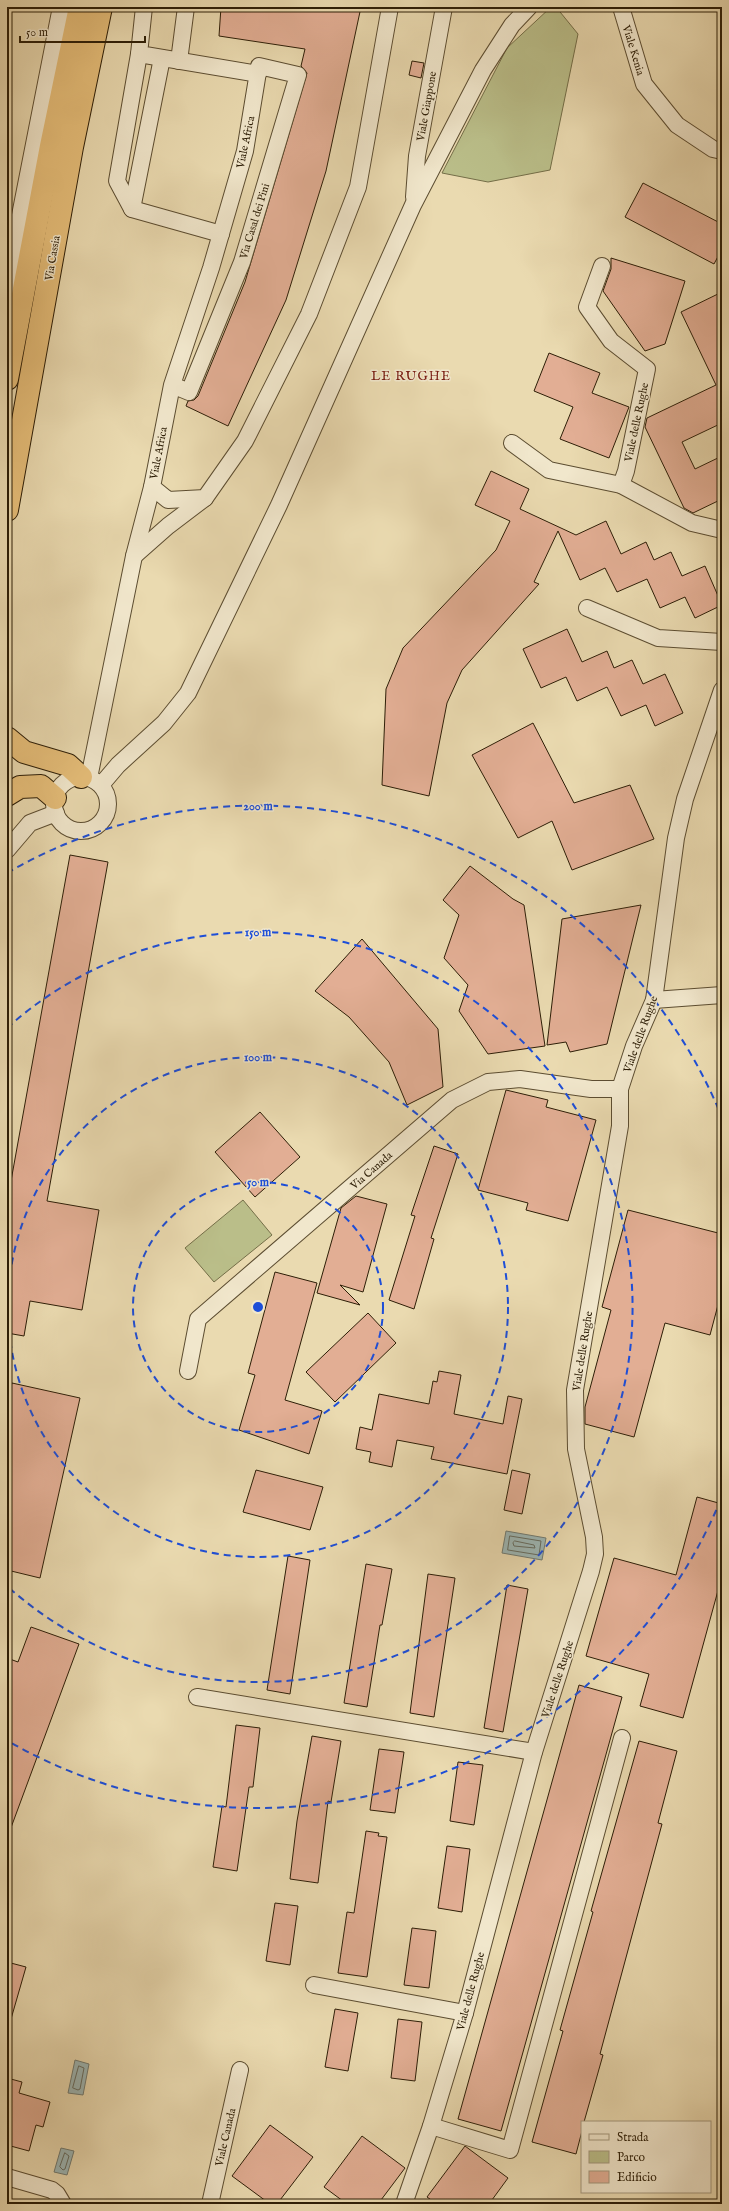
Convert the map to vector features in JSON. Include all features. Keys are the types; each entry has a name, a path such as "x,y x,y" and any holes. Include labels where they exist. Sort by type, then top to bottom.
{"highway":[{"name":"Via Cassia","path":"7,379 51,146 80,7"},
{"name":"Via Cassia","path":"7,510 72,147 100,7"},
{"path":"7,738 24,752 68,765 90,780"},
{"path":"7,795 20,787 41,786 55,806"}],"street":[{"path":"7,292 63,7"},
{"path":"144,7 139,54 117,181 132,209 221,234"},
{"path":"179,61 186,7"},
{"path":"134,556 168,526 205,498 245,441 309,314 358,187 390,7"},
{"name":"Viale Giappone","path":"414,205 417,156 444,7"},
{"path":"441,24 458,7"},
{"path":"90,780 108,799 106,817 94,828 82,831 69,828 63,824 55,806 57,792 66,782 90,780 118,764 164,723 188,693 279,505 414,205 483,70 512,25 529,7"},
{"name":"Viale Kenia","path":"621,7 644,84 678,125 713,149 722,151"},
{"path":"139,54 258,74"},
{"path":"132,209 162,58"},
{"name":"Via Casal dei Pini","path":"172,385 189,392 236,276 298,75 259,66 258,74"},
{"name":"Viale Africa","path":"205,498 168,500 152,487 172,385 221,234 245,151 258,74"},
{"name":"Viale delle Rughe","path":"602,266 587,307 611,341 647,370 626,471 621,486"},
{"path":"512,443 549,470 621,486 692,523 722,530"},
{"path":"90,780 134,556 152,487"},
{"path":"587,608 658,638 722,642"},
{"name":"Viale delle Rughe","path":"404,2204 431,2126 465,2013 534,1752 595,1554 594,1537 576,1449 576,1390 620,1126 620,1089 634,1046 654,1000 676,838 685,799 722,690"},
{"path":"7,850 30,823 55,806"},
{"path":"654,1000 722,995"},
{"name":"Via Canada","path":"188,1371 198,1319 452,1100 488,1082 520,1079 591,1089 620,1089"},
{"path":"197,1697 534,1752"},
{"path":"431,2126 510,2150 622,1738"},
{"path":"314,1985 465,2013"},
{"name":"Viale Canada","path":"210,2204 240,2070"},
{"path":"7,2177 52,2190 61,2199 63,2204"}],"green space":[{"path":"551,7 556,7 578,34 550,170 488,182 442,173 507,48"},
{"path":"243,1200 272,1235 214,1282 185,1248"}],"water":[{"path":"506,1531 546,1538 542,1560 502,1553"},
{"path":"75,2060 89,2064 83,2095 68,2093"},
{"path":"61,2148 74,2151 67,2175 54,2172"}],"building":[{"path":"221,7 361,7 326,171 286,300 228,426 186,406 188,401 194,400 198,396 245,282 307,73 301,66 305,49 219,36"},
{"path":"412,61 424,63 421,78 409,75"},
{"path":"643,183 722,224 722,249 714,264 625,217"},
{"path":"611,258 685,281 665,344 645,351 603,291 611,269"},
{"path":"722,292 722,423 682,442 695,469 722,456 722,499 693,513 684,508 645,427 647,418 716,385 681,312"},
{"path":"549,353 600,373 592,393 629,407 609,458 560,439 573,407 534,391"},
{"path":"491,471 529,489 520,509 576,535 606,521 621,554 646,542 654,560 671,552 682,576 705,566 722,605 695,618 685,597 660,608 647,579 617,592 605,568 580,580 558,531 534,582 539,584 462,670 447,703 429,796 382,785 386,689 403,648 496,550 510,521 475,505"},
{"path":"567,629 582,662 607,651 614,668 632,660 643,684 665,674 683,713 655,726 646,705 621,716 607,687 577,701 566,677 541,688 523,649"},
{"path":"533,723 574,803 630,785 654,839 572,870 552,821 518,838 472,755"},
{"path":"70,855 108,862 47,1201 99,1210 82,1310 30,1301 24,1336 7,1333 7,1203"},
{"path":"470,866 513,899 524,905 545,1046 488,1054 459,1011 468,985 444,958 459,915 443,900"},
{"path":"641,905 607,1044 570,1052 566,1042 547,1045 562,919"},
{"path":"362,939 438,1029 443,1087 407,1105 389,1062 349,1017 315,991"},
{"path":"506,1090 548,1100 546,1107 596,1120 568,1221 526,1210 528,1203 478,1190"},
{"path":"260,1112 300,1157 255,1197 215,1152"},
{"path":"434,1146 458,1154 431,1238 434,1239 414,1309 389,1300 415,1216 411,1215"},
{"path":"356,1196 387,1204 363,1292 340,1285 360,1305 317,1293 341,1208"},
{"path":"628,1210 722,1234 722,1290 710,1335 665,1323 634,1437 585,1424 585,1407 611,1310 602,1307"},
{"path":"275,1272 317,1283 285,1400 322,1411 309,1454 239,1430 255,1375 248,1373"},
{"path":"368,1313 396,1343 335,1402 306,1372"},
{"path":"439,1371 461,1375 454,1414 503,1424 508,1396 522,1399 507,1474 431,1459 434,1447 397,1440 392,1467 369,1462 371,1452 356,1449 360,1427 372,1430 379,1394 429,1404 433,1381 437,1382"},
{"path":"12,1383 80,1398 40,1578 7,1570 7,1389 10,1390"},
{"path":"256,1470 323,1487 310,1530 243,1512"},
{"path":"512,1470 530,1474 522,1514 504,1510"},
{"path":"697,1497 722,1504 722,1576 683,1718 640,1706 649,1674 586,1656 614,1558 676,1575"},
{"path":"288,1556 310,1560 290,1694 267,1690"},
{"path":"366,1564 392,1569 382,1625 380,1625 367,1707 344,1703"},
{"path":"428,1574 455,1578 434,1717 410,1713"},
{"path":"507,1585 528,1589 503,1732 484,1728"},
{"path":"31,1627 79,1644 9,1833 7,1833 7,1658 18,1662"},
{"path":"579,1685 622,1697 501,2131 458,2119"},
{"path":"236,1725 260,1728 253,1787 249,1787 237,1871 213,1867 222,1806 226,1807"},
{"path":"312,1736 341,1741 331,1802 328,1801 318,1883 290,1879 297,1821"},
{"path":"639,1741 677,1751 658,1823 662,1824 600,2054 603,2055 584,2121 581,2121 581,2135 576,2154 532,2142 563,2031 560,2030 593,1912 591,1911"},
{"path":"379,1749 404,1752 395,1813 370,1810"},
{"path":"458,1762 483,1765 474,1825 450,1821"},
{"path":"366,1831 379,1833 378,1836 387,1837 367,1977 338,1973 347,1912 354,1913"},
{"path":"447,1846 470,1849 462,1912 438,1908"},
{"path":"275,1903 298,1906 290,1965 266,1961"},
{"path":"412,1928 436,1931 429,1988 404,1985"},
{"path":"7,1962 26,1967 11,2019 7,2019"},
{"path":"335,2009 358,2013 348,2071 325,2067"},
{"path":"398,2019 422,2022 415,2081 391,2078"},
{"path":"7,2078 22,2082 19,2093 50,2102 43,2127 36,2125 29,2151 7,2145"},
{"path":"270,2125 313,2157 277,2204 270,2204 232,2176"},
{"path":"362,2136 405,2168 378,2204 347,2204 324,2187"},
{"path":"465,2146 508,2178 489,2204 437,2204 427,2197"}],"district":[{"name":"LE RUGHE","path":"411,375"}]}
